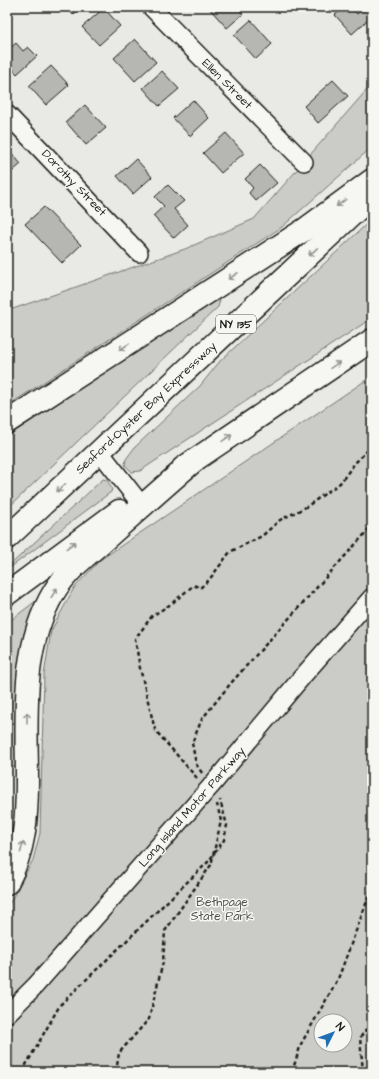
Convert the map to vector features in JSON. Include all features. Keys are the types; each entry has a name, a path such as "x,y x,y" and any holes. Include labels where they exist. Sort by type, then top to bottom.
{"highway":[{"path":"7,422 304,230 372,180"},
{"name":"Seaford-Oyster Bay Expressway","path":"7,538 372,196"},
{"path":"7,594 136,498 195,460 372,340"},
{"path":"7,883 18,860 26,828 28,675 33,643 46,608 55,591 79,562 195,460"}],"street":[{"name":"Ellen Street","path":"151,7 304,162"},
{"name":"Dorothy Street","path":"7,114 139,253"},
{"path":"100,452 136,498"},
{"name":"Long Island Motor Parkway","path":"7,1014 36,985 209,789 297,683 372,597"}],"path":[{"path":"116,1072 119,1052 150,1019 163,962 165,931 211,865 221,821 216,800 209,789 155,730 140,668 135,639 152,616 171,604 194,585 200,588 209,580 230,552 262,536 280,520 306,507 340,483 355,463 372,446"},
{"path":"292,1072 301,1044 338,979 372,888"},
{"path":"363,1072 360,1038 372,1022"}],"green space":[{"path":"372,84 372,147 282,227 7,406 7,311 185,249 254,219"},
{"path":"372,219 372,318 140,471 132,472 125,465 126,459 135,447 200,386 220,361"},
{"path":"220,300 218,307 7,509 7,437 209,303"},
{"name":"Bethpage State Park","path":"372,376 372,1072 7,1072 7,908 33,860 40,833 44,675 51,631 74,588 100,560"},
{"path":"103,479 107,480 112,489 111,492 11,567 9,566"},
{"path":"41,597 18,766 7,768 7,623"}],"building":[{"path":"66,7 81,7 73,15"},
{"path":"208,7 237,7 243,14 227,28"},
{"path":"344,7 350,7 357,14 365,7 372,16 352,34 335,15"},
{"path":"104,8 120,26 99,45 82,27"},
{"path":"251,20 272,44 256,59 234,35"},
{"path":"135,39 156,62 135,81 114,58"},
{"path":"16,43 23,51 28,47 37,56 17,74 7,63 7,51"},
{"path":"51,66 69,85 46,105 29,86"},
{"path":"162,71 179,89 159,106 143,88"},
{"path":"333,80 348,96 318,123 304,106"},
{"path":"193,100 209,118 190,136 173,118"},
{"path":"85,105 106,128 86,145 66,122"},
{"path":"226,133 244,153 221,173 203,153"},
{"path":"8,149 21,164 7,176 7,150"},
{"path":"136,159 152,177 133,194 117,176"},
{"path":"260,165 277,183 256,201 249,193 253,188 245,179"},
{"path":"168,185 184,201 174,209 188,225 174,238 153,216 164,206 155,197"},
{"path":"44,207 81,245 62,263 25,224"}]}
